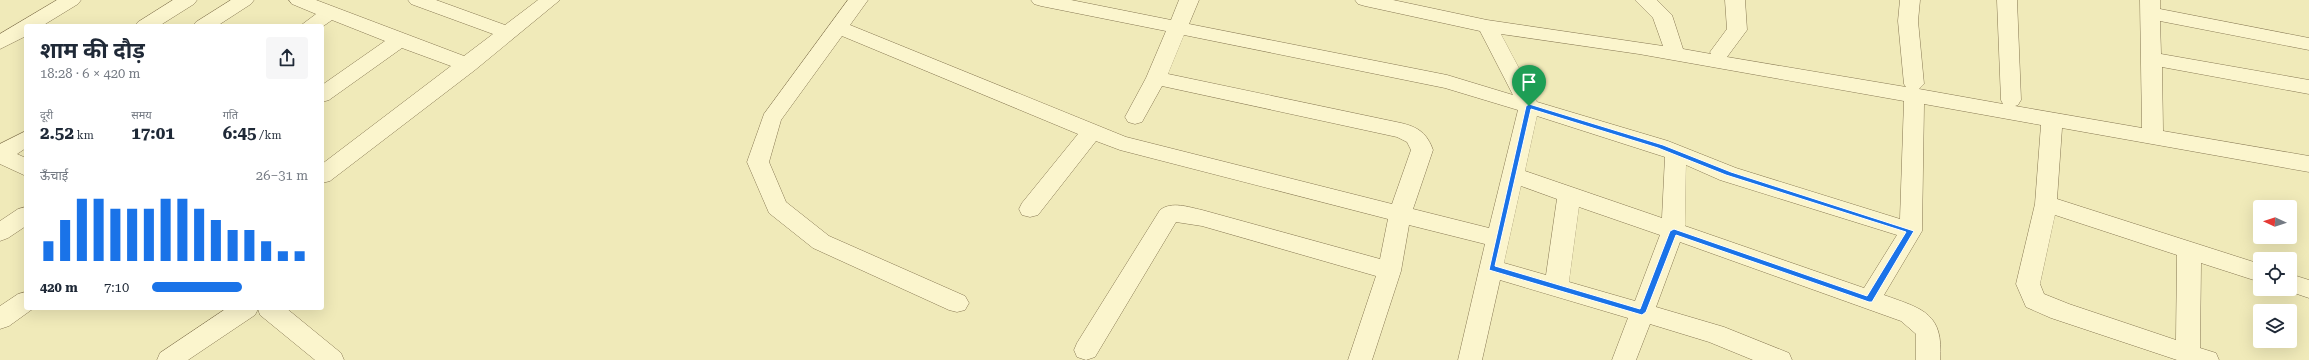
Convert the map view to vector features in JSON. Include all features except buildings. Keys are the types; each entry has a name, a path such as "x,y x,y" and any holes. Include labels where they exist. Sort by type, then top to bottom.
{"street":[{"path":"30,24 71,0"},
{"path":"148,24 187,0"},
{"path":"206,24 244,0"},
{"path":"299,0 468,65"},
{"path":"418,0 508,33"},
{"path":"324,173 468,65 550,0"},
{"path":"858,0 771,119 758,162 777,207 821,242 957,303"},
{"path":"1041,0 1447,82 1676,152 1728,174 1911,231"},
{"path":"1135,117 1156,78 1189,0"},
{"path":"1365,0 1487,26 1674,49 1720,52 1914,89 2052,119 2153,131 2309,153"},
{"path":"1409,0 1674,49 1914,89 2011,100 2309,164"},
{"path":"1646,0 1662,15 1674,49"},
{"path":"1720,52 1737,30 1735,0"},
{"path":"1869,300 1911,231 1914,89 1908,21 1910,0"},
{"path":"2007,0 2011,100"},
{"path":"2153,131 2150,7 2309,44"},
{"path":"313,24 330,13"},
{"path":"1470,360 1529,106 1487,26"},
{"path":"838,27 1092,132 1142,149 1498,239"},
{"path":"0,43 24,28"},
{"path":"324,94 400,40"},
{"path":"2152,59 2309,87"},
{"path":"1156,78 1246,96 1413,134 1419,140 1422,150 1400,214 1389,271 1360,360"},
{"path":"2052,119 2046,204 2028,284 2034,300 2060,311 2184,355 2189,250"},
{"path":"1030,209 1092,132"},
{"path":"0,154 24,139"},
{"path":"1624,360 1674,231 1676,152"},
{"path":"0,154 24,167"},
{"path":"1513,175 1910,314 1925,326 1929,338 1928,360"},
{"path":"1556,287 1569,195"},
{"path":"2046,204 2253,271"},
{"path":"1086,350 1168,216 1172,213 1202,218 1389,271"},
{"path":"0,232 24,216"},
{"path":"1492,268 1716,334 1780,360"},
{"path":"2297,285 2309,289"},
{"path":"0,319 24,302"},
{"path":"169,360 243,310"},
{"path":"271,310 332,360"}],"route":[{"path":"1529,106 1660,146 1728,174 1911,231 1869,300 1674,231 1642,312 1492,268 1529,106"}]}
